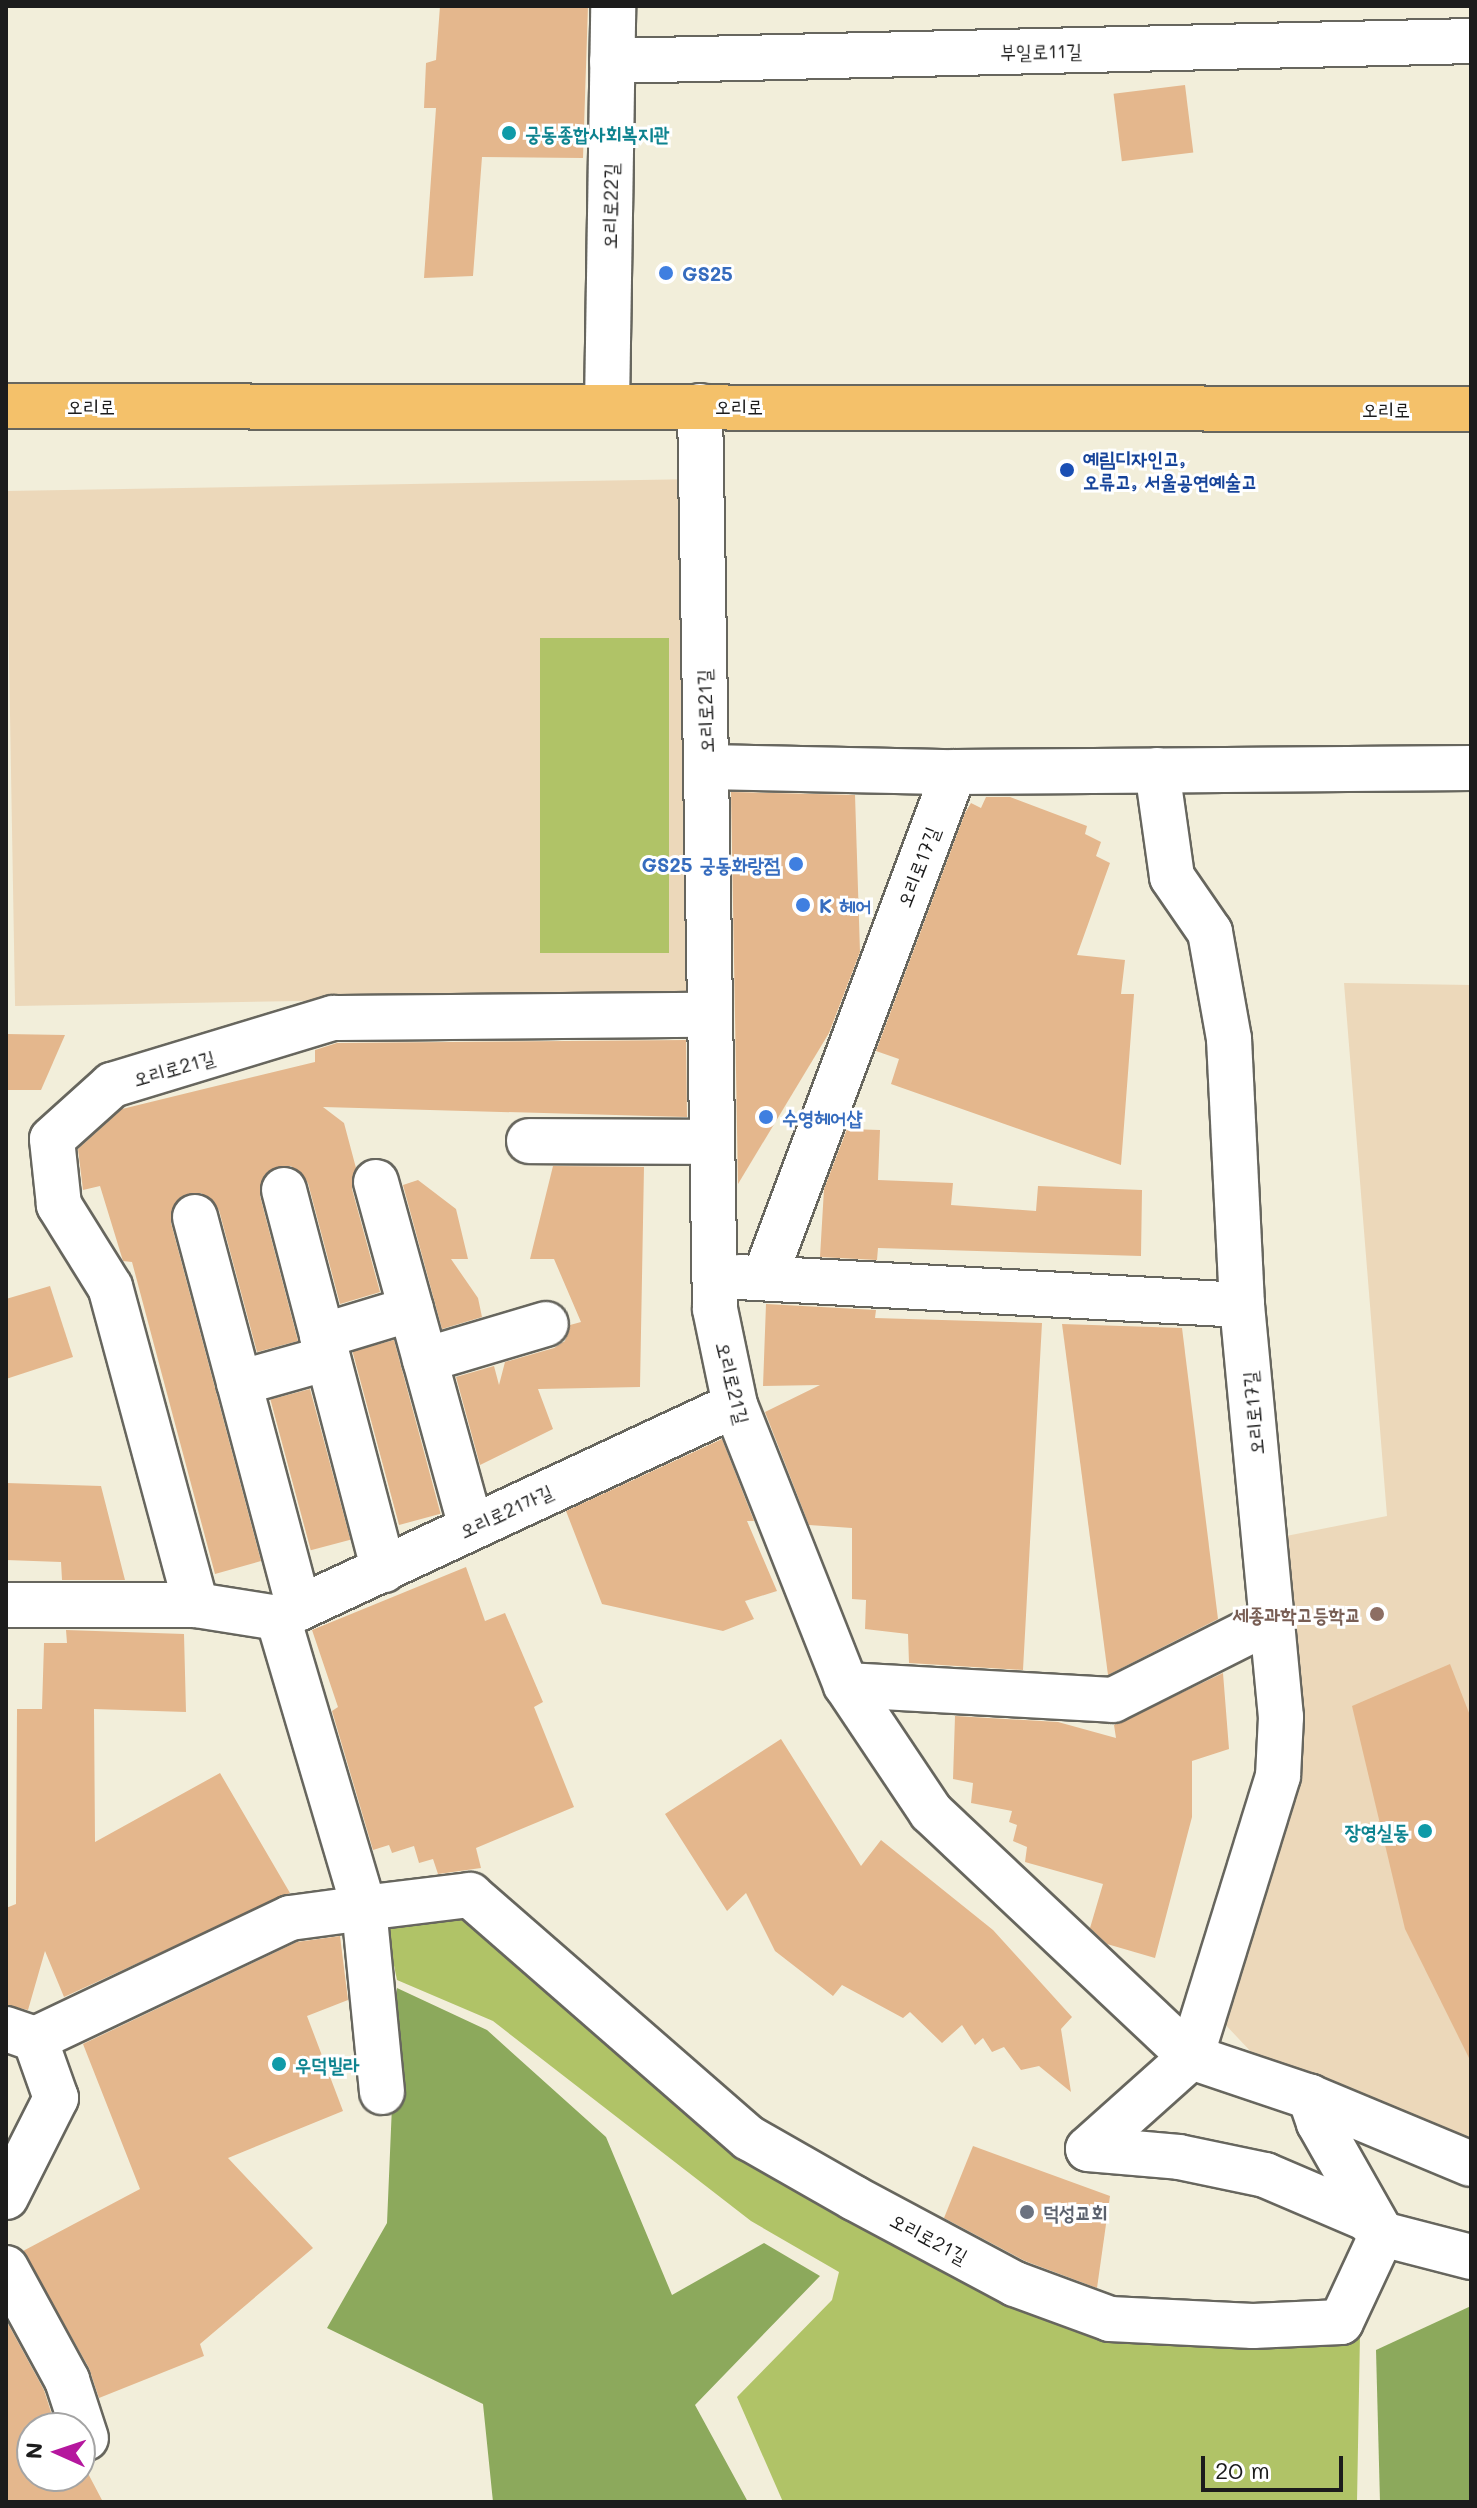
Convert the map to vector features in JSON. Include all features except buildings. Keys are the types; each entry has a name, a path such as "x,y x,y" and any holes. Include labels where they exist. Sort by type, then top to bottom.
{"main road":[{"name":"오리로","path":"6,406 1471,409"}],"street":[{"name":"오리로22길","path":"607,406 613,6"},
{"name":"부일로11길","path":"612,61 1471,41"},
{"name":"오리로21길","path":"700,406 712,1278 735,1405 846,1685 931,1812 1191,2057 1310,2097 1471,2164"},
{"path":"707,767 954,772 1471,768"},
{"name":"오리로17길","path":"1157,770 1172,877 1210,932 1229,1039 1242,1305 1281,1717 1278,1776 1191,2057"},
{"name":"오리로17길","path":"765,1276 954,772"},
{"name":"오리로21길","path":"196,1605 110,1287 59,1205 52,1139 112,1085 333,1018 708,1015"},
{"path":"529,1141 710,1142"},
{"path":"376,1182 471,1526"},
{"path":"284,1190 384,1570"},
{"path":"195,1217 239,1383 288,1613 364,1908 382,2092"},
{"path":"712,1278 765,1276 1242,1305"},
{"path":"239,1383 411,1309"},
{"path":"425,1360 546,1324"},
{"name":"오리로21가길","path":"288,1613 735,1405"},
{"path":"6,1605 196,1605 288,1613"},
{"path":"846,1685 1113,1700 1272,1620"},
{"name":"오리로21길","path":"364,1908 470,1895 749,2138 1015,2284 1110,2319 1253,2326 1341,2322 1382,2234"},
{"path":"6,2197 56,2098 21,2034 290,1918 364,1908"},
{"path":"1191,2057 1088,2149 1179,2157 1265,2175 1366,2218 1382,2234 1471,2257"},
{"path":"1310,2097 1382,2234"},
{"path":"6,2268 67,2380 77,2412"}],"shaded area":[{"path":"699,479 708,994 15,1006 6,491"},
{"name":"세종과학고등학교","path":"1344,983 1471,985 1471,2148 1254,2055 1221,2020 1266,1870 1276,1538 1387,1516"}],"green space":[{"path":"540,638 669,638 669,953 540,953"},
{"path":"455,1909 507,1936 727,2151 1007,2296 1153,2340 1360,2334 1357,2502 783,2502 737,2397 832,2300 839,2272 751,2221 493,2021 397,1980 383,1913"},
{"path":"397,1988 487,2030 606,2137 672,2295 764,2243 820,2276 695,2405 748,2502 493,2502 483,2404 327,2328 387,2223"},
{"path":"1471,2306 1471,2502 1380,2502 1376,2350"}],"place":[{"name":"궁동종합사회복지관","path":"509,133"},
{"name":"GS25","path":"666,273"},
{"name":"예림디자인고, 오류고, 서울공연예술고","path":"1067,470"},
{"name":"GS25 궁동화랑점","path":"796,864"},
{"name":"K 헤어","path":"803,905"},
{"name":"수영헤어샵","path":"766,1117"},
{"name":"세종과학고등학교","path":"1377,1614"},
{"name":"장영실동","path":"1425,1831"},
{"name":"우덕빌라","path":"279,2064"},
{"name":"덕성교회","path":"1027,2212"}]}
